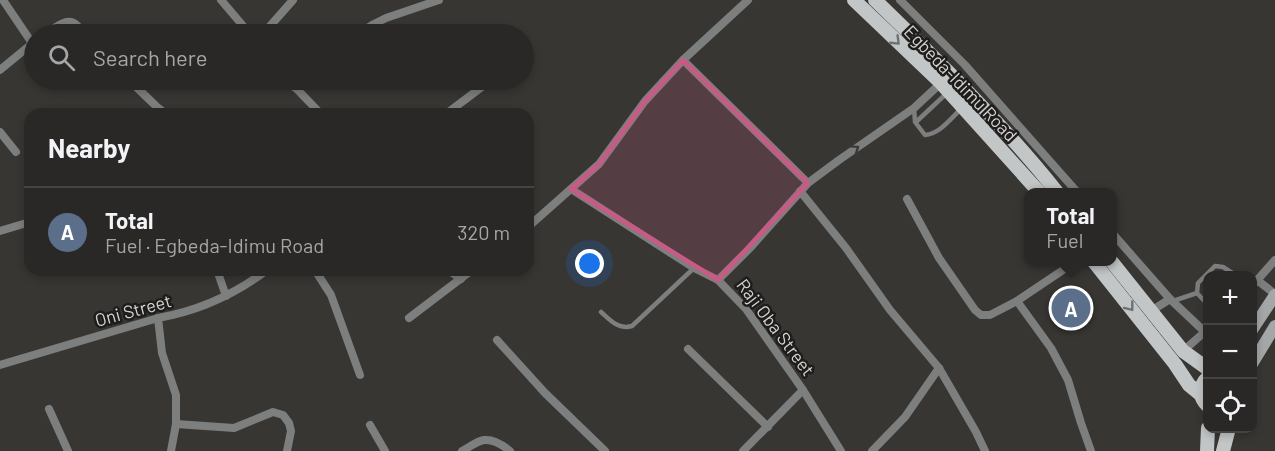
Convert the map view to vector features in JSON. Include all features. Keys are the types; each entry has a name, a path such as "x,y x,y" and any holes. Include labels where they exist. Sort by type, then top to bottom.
{"main road":[{"name":"Egbeda-Idimu Road","path":"854,0 945,87 1035,188"},
{"name":"Egbeda-Idimu Road","path":"875,0 993,118 1054,188"},
{"path":"1098,266 1203,401"},
{"path":"1116,266 1183,351 1203,365"},
{"path":"1255,325 1275,294"},
{"path":"1257,356 1275,326"},
{"path":"1207,451 1208,433"},
{"path":"1223,451 1229,433"}],"street":[{"path":"3,0 24,29"},
{"path":"221,0 241,24"},
{"path":"272,24 293,0"},
{"path":"375,24 439,0"},
{"path":"534,221 599,164 645,101 683,60 748,0"},
{"path":"900,0 965,65 1073,188"},
{"path":"0,70 24,51"},
{"path":"683,60 808,183"},
{"path":"718,280 808,183 839,159 945,87"},
{"path":"139,90 158,108"},
{"path":"297,90 315,108"},
{"path":"454,108 478,90"},
{"path":"0,132 16,152"},
{"name":"Raji Oba Street","path":"571,189 694,268 718,280 746,309 803,390 841,451"},
{"path":"800,191 846,248 890,309 939,368 985,451"},
{"path":"907,200 939,258 975,310 981,315 990,315 1017,300 1068,266"},
{"path":"0,231 24,224"},
{"path":"1117,239 1171,300 1203,328"},
{"path":"1257,281 1275,260"},
{"path":"219,276 226,296"},
{"name":"Oni Street","path":"0,365 205,306 260,276"},
{"path":"319,276 331,296 360,375"},
{"path":"457,276 461,279"},
{"path":"409,318 465,276"},
{"path":"1257,285 1275,294"},
{"path":"1017,300 1052,348 1068,380 1091,451"},
{"path":"1151,311 1171,300"},
{"path":"158,318 162,352 176,395 176,424 171,451"},
{"path":"1183,351 1203,334"},
{"path":"497,340 545,393 605,451"},
{"path":"688,348 768,427"},
{"path":"872,451 905,417 939,368"},
{"path":"744,451 803,390"},
{"path":"49,410 68,451"},
{"path":"176,424 234,428 273,412 284,415 289,423 291,431 287,451"},
{"path":"370,425 385,451"},
{"path":"462,451 483,440 495,442 510,451"}],"lane":[{"path":"915,122 945,87"},
{"path":"914,108 915,122 925,135 932,135 963,107"},
{"path":"1210,271 1215,266 1229,271"},
{"path":"601,312 614,324 625,328 632,326 694,268"},
{"path":"1203,279 1198,284 1197,293 1203,300"},
{"path":"1171,300 1197,293"}],"highlighted area":[{"path":"683,60 808,183 718,280 571,189 599,164 645,101"}],"place":[{"name":"Total","path":"1071,308"}]}
